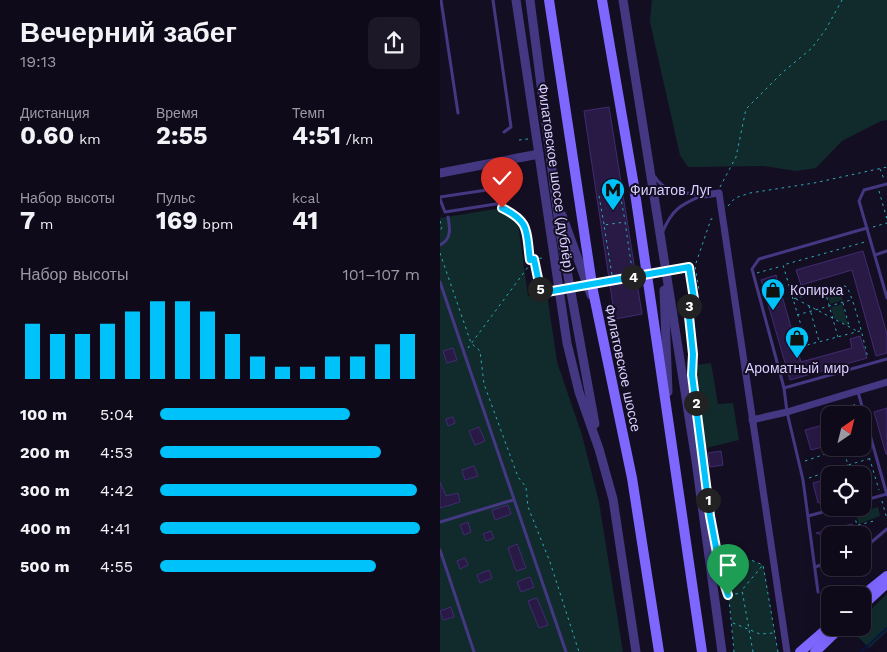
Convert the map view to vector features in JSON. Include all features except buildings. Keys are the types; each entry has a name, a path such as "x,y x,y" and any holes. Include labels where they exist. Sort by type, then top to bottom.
{"main road":[{"name":"Филатовское шоссе","path":"549,0 598,315 632,478 659,652"},
{"path":"602,0 634,186 702,652"},
{"path":"871,589 887,576"},
{"path":"871,598 887,583"},
{"path":"800,652 821,634"},
{"path":"814,652 831,636"}],"street":[{"name":"Филатовское шоссе (дублёр)","path":"516,0 567,343 578,392 599,449 613,499 636,652"},
{"path":"530,0 558,203 560,232 599,449"},
{"path":"625,3 722,652"},
{"path":"440,172 539,154"},
{"path":"704,195 719,193 787,652"},
{"path":"558,203 598,315"},
{"path":"663,249 670,440"},
{"path":"752,420 787,412 887,382"}],"lane":[{"path":"441,0 458,113"},
{"path":"493,0 511,127 504,132"},
{"path":"650,169 657,182 665,187 675,191 704,195"},
{"path":"886,184 864,190 860,196 887,298"},
{"path":"500,188 502,203 445,212 440,198 500,188"},
{"path":"661,236 673,212 680,205 704,195"},
{"path":"440,245 448,239 450,232 448,217"},
{"path":"818,592 803,480 787,412 784,388 752,274 754,265 759,259 867,228"},
{"path":"875,255 887,251"},
{"path":"440,282 566,652"},
{"path":"784,388 887,359"},
{"path":"857,391 887,494 871,498"},
{"path":"440,522 513,500"},
{"path":"808,516 821,513"},
{"path":"871,542 887,529"},
{"path":"440,550 474,652"},
{"path":"815,567 821,565"}],"path":[{"path":"719,193 725,174 736,157 746,109 783,72 812,48 826,29 842,0"},
{"path":"519,140 528,139"},
{"path":"728,207 735,198 750,193 887,167"},
{"path":"880,168 886,184"},
{"path":"608,183 612,206"},
{"path":"878,186 887,219"},
{"path":"613,281 599,196 620,193 633,277"},
{"path":"493,210 502,208 517,216 525,225 530,260"},
{"path":"693,291 699,290 695,266 711,219 717,218"},
{"path":"440,221 442,227 440,231"},
{"path":"604,225 625,222"},
{"path":"867,228 887,223"},
{"path":"752,274 871,241"},
{"path":"440,253 472,343 480,351 484,384 518,477 526,487 528,507 550,562 579,652"},
{"path":"466,350 530,260 542,258"},
{"path":"534,259 540,293"},
{"path":"540,293 695,266"},
{"path":"783,266 806,345 859,331"},
{"path":"690,267 694,299 688,307 693,354 692,375 703,458"},
{"path":"794,299 845,286 852,300 868,358"},
{"path":"825,290 838,337"},
{"path":"540,293 550,292"},
{"path":"794,299 859,331"},
{"path":"797,315 852,300"},
{"path":"842,302 850,327"},
{"path":"809,306 819,342"},
{"path":"799,463 821,456"},
{"path":"845,456 848,465"},
{"path":"869,456 887,520"},
{"path":"803,480 876,457"},
{"path":"855,516 858,526 874,521"},
{"path":"716,545 719,564 728,595 734,652"},
{"path":"719,564 751,560 763,565"},
{"path":"753,652 742,590 763,565"},
{"path":"763,565 778,652"},
{"path":"728,595 742,593"},
{"path":"732,623 760,634 775,633"}],"green space":[{"path":"652,0 887,0 887,120 881,121 842,141 816,168 796,171 764,166 688,167 680,155 650,22"},
{"path":"502,208 517,216 528,296 547,294 557,362 582,435 599,502 623,652 440,652 440,218"},
{"path":"839,289 843,300 830,304 827,293"},
{"path":"842,304 848,326 834,318 831,307"},
{"path":"711,363 718,404 733,403 739,440 698,450 689,366"},
{"path":"878,507 880,516 859,524 857,516 871,516 871,509"},
{"path":"751,560 763,565 764,568 778,652 734,652 728,588 719,564"},
{"path":"887,594 887,631 869,648 857,636 871,636 871,609"}],"waterway":[{"path":"861,652 887,628"}],"place":[{"name":"Филатов Луг","path":"613,211"},
{"name":"Копирка","path":"773,311"},
{"name":"Ароматный мир","path":"797,359"}],"route":[{"path":"502,208 517,216 525,225 530,260 534,259 541,293 689,267 694,299 688,307 693,354 692,375 710,516 721,574 728,588 728,595"}]}
